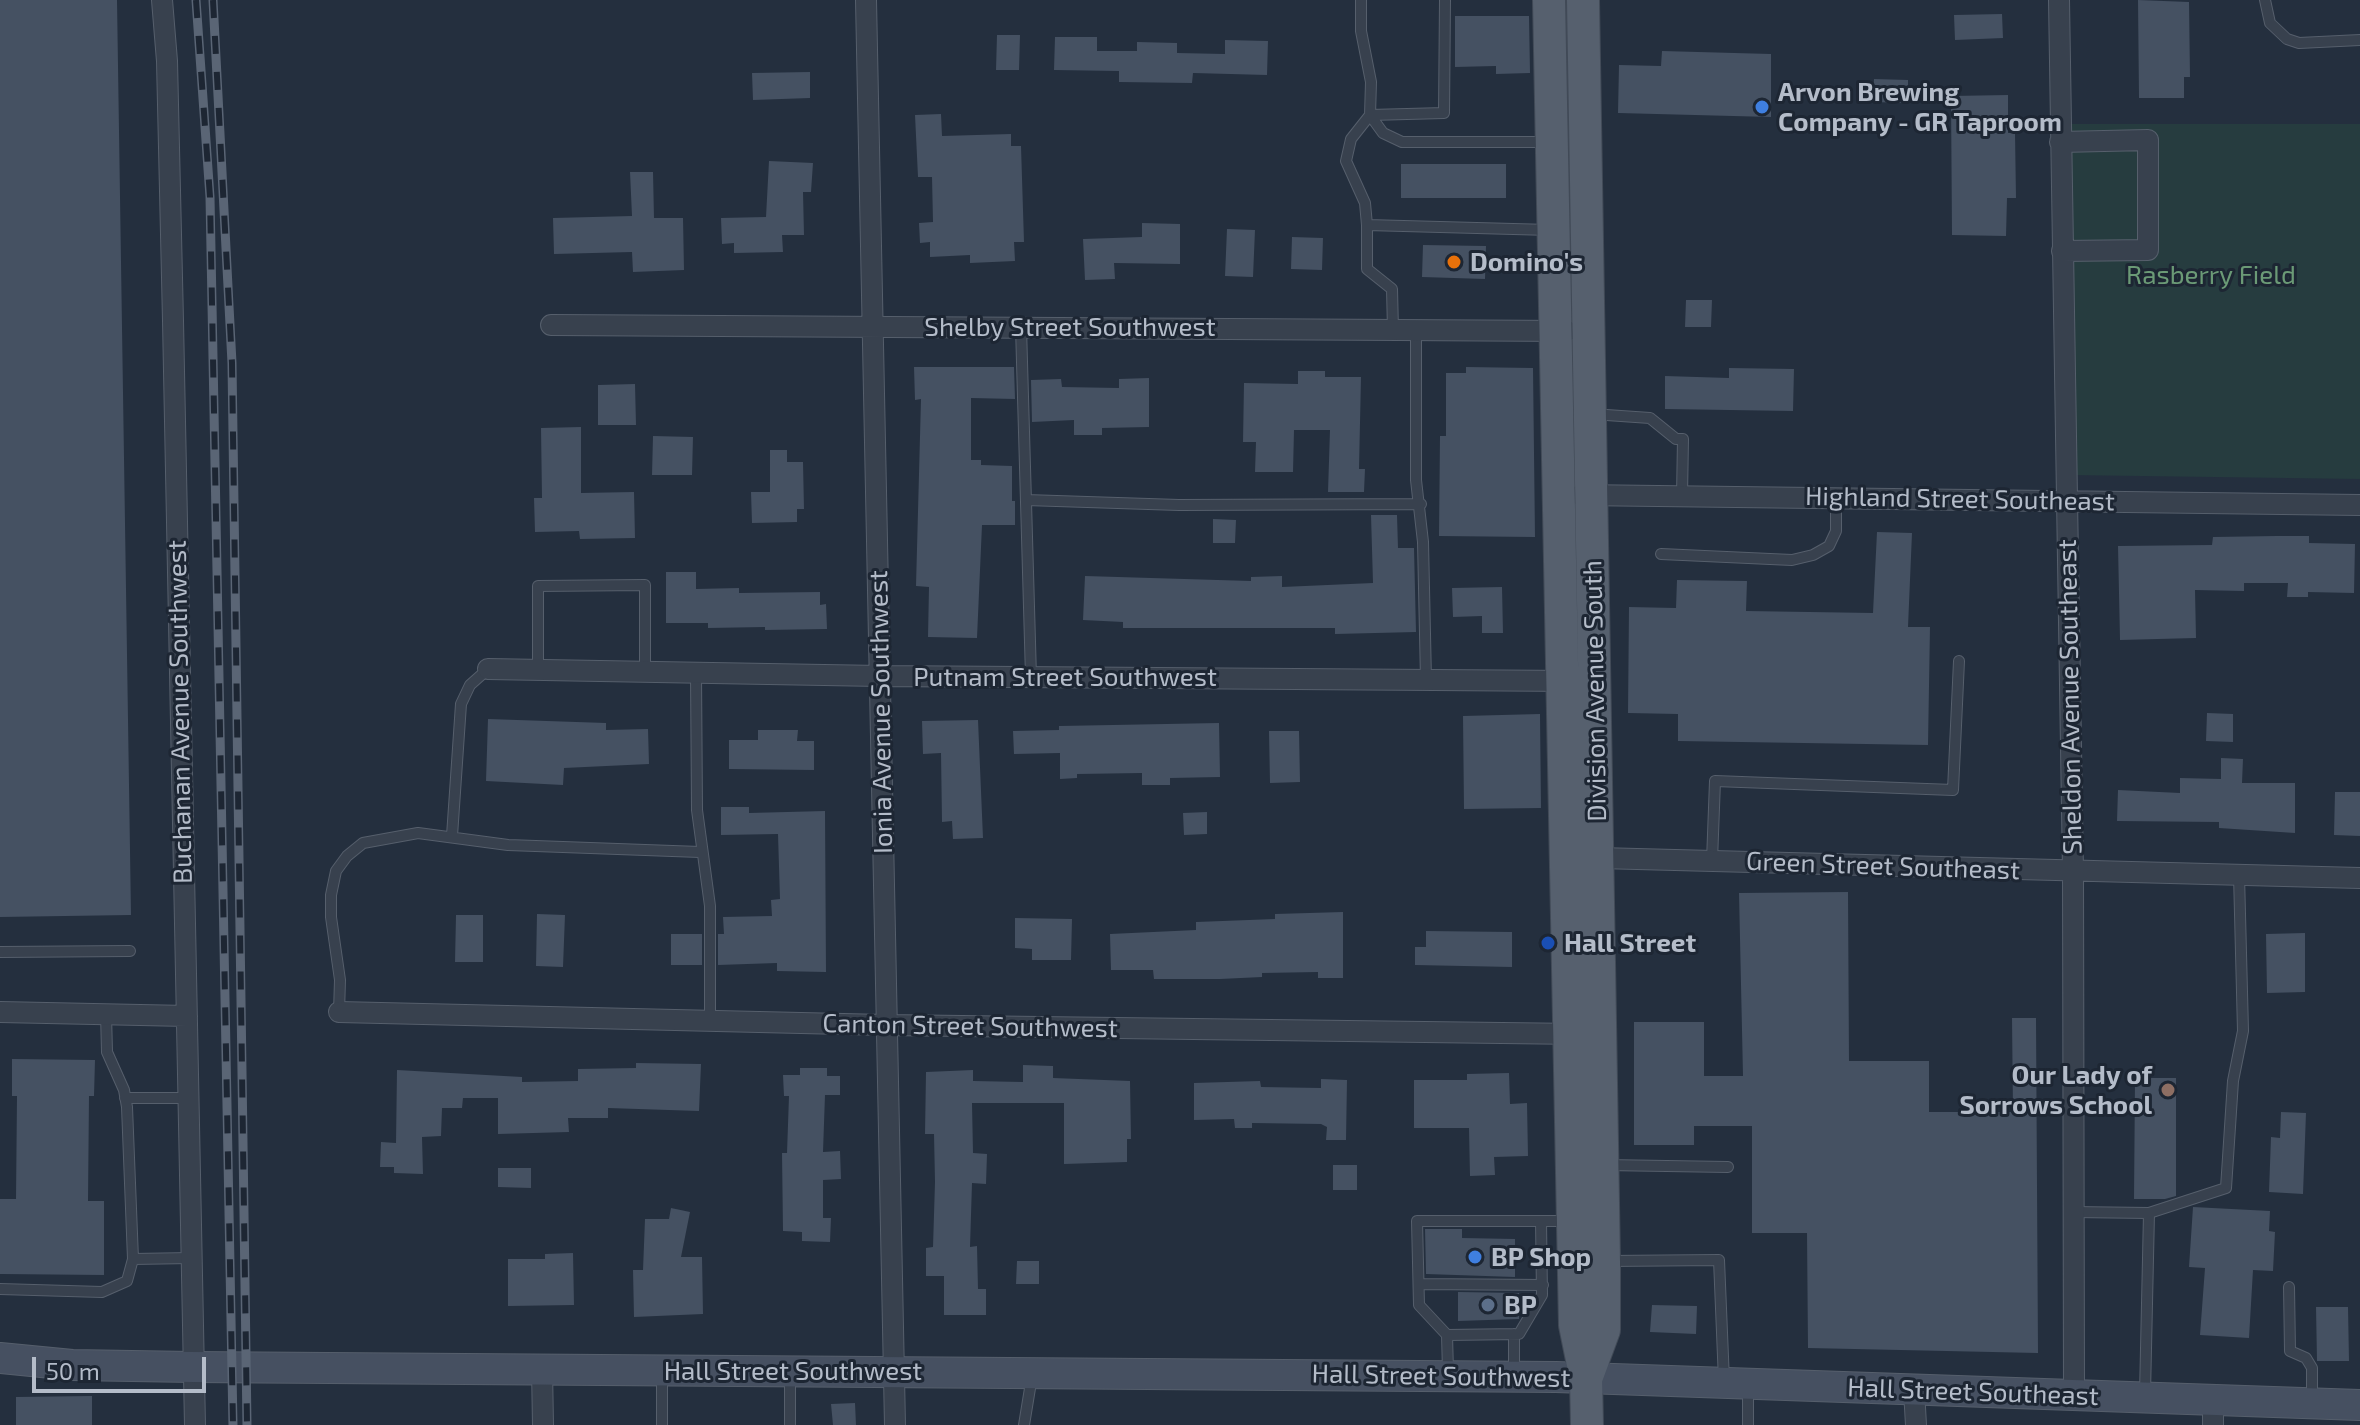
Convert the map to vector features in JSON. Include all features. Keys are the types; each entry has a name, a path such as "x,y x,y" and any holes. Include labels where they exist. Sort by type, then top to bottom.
{"main road":[{"name":"Division Avenue South","path":"1549,0 1556,230 1590,414 1576,495"},
{"name":"Division Avenue South","path":"1583,0 1573,331 1586,1034 1603,1165 1604,1261 1604,1330 1586,1379"},
{"name":"Division Avenue South","path":"1580,681 1599,858 1574,1221 1556,1289 1575,1325 1586,1379 1587,1425"},
{"name":"Hall Street Southwest","path":"0,1358 72,1365 192,1367 1586,1379"},
{"name":"Hall Street Southeast","path":"1586,1379 2145,1397 2213,1412 2312,1403 2360,1405"}],"street":[{"name":"Buchanan Avenue Southwest","path":"162,0 167,61 195,1425"},
{"name":"Ionia Avenue Southwest","path":"866,0 895,1425"},
{"name":"Sheldon Avenue Southeast","path":"2059,0 2073,871 2074,1395"},
{"path":"2060,142 2148,140 2148,250 2062,251"},
{"name":"Shelby Street Southwest","path":"551,325 1573,331"},
{"name":"Highland Street Southeast","path":"1576,495 2360,505"},
{"name":"Putnam Street Southwest","path":"488,669 880,676 1580,681"},
{"name":"Green Street Southeast","path":"1599,858 2360,878"},
{"path":"0,1012 187,1016"},
{"name":"Canton Street Southwest","path":"339,1012 885,1025 1586,1034"},
{"path":"542,1369 543,1425"},
{"path":"1914,1390 1916,1425"}],"lane":[{"path":"1361,0 1361,31 1371,82 1370,115 1351,139 1346,161 1365,203 1367,269 1392,289 1393,330"},
{"path":"1370,115 1444,113 1445,0"},
{"path":"2265,0 2270,23 2287,39 2299,43 2360,40"},
{"path":"1370,115 1383,133 1402,142 1553,142"},
{"path":"1367,225 1556,230"},
{"path":"1021,327 1031,677"},
{"path":"1416,330 1416,480 1421,504 1426,680"},
{"path":"1590,414 1650,418 1676,439 1683,439 1682,496"},
{"path":"1661,554 1792,560 1813,555 1829,546 1836,531 1836,497"},
{"path":"1026,500 1179,505 1421,504"},
{"path":"538,671 538,586 645,585 645,672"},
{"path":"1712,861 1715,781 1953,790 1959,661"},
{"path":"452,836 461,704 470,685 488,669"},
{"path":"696,673 700,852 707,868 710,906 710,1021"},
{"path":"339,1012 340,980 331,917 336,871 347,856 363,843 418,833 508,845 700,852"},
{"path":"2073,1212 2149,1213 2226,1188 2232,1094 2243,1031 2239,875"},
{"path":"0,952 130,951"},
{"path":"0,1289 102,1292 127,1281 133,1259 125,1098 107,1052 106,1014"},
{"path":"125,1098 188,1098"},
{"path":"1603,1165 1728,1167"},
{"path":"2145,1397 2149,1213"},
{"path":"1448,1376 1447,1335 1419,1305 1417,1221 1574,1221"},
{"path":"1541,1221 1556,1289"},
{"path":"133,1259 191,1258"},
{"path":"1604,1261 1719,1260 1736,1383 1748,1425"},
{"path":"1419,1284 1556,1289"},
{"path":"2289,1287 2290,1351 2306,1358 2312,1368 2312,1403"},
{"path":"1447,1335 1519,1334 1556,1289"},
{"path":"1464,1321 1464,1335"},
{"path":"1488,1321 1488,1335"},
{"path":"1507,1322 1514,1377"},
{"path":"662,1370 662,1425"},
{"path":"790,1371 790,1425"},
{"path":"1024,1425 1032,1374"}],"green space":[{"name":"Rasberry Field","path":"2060,124 2360,124 2360,479 2067,475"}],"building":[{"path":"0,0 117,0 131,915 0,917"},
{"path":"2138,0 2189,2 2190,77 2184,77 2184,98 2139,98"},
{"path":"2002,14 2003,38 1955,40 1954,15"},
{"path":"1455,16 1529,16 1530,73 1496,74 1496,66 1455,67"},
{"path":"997,35 1020,35 1019,70 996,70"},
{"path":"1055,37 1097,37 1097,51 1137,51 1137,42 1177,43 1177,53 1225,54 1225,40 1268,41 1267,75 1193,73 1192,83 1119,82 1119,71 1054,70"},
{"path":"1662,51 1771,54 1771,117 1618,113 1619,65 1661,66"},
{"path":"810,72 810,98 753,100 752,73"},
{"path":"1874,79 1908,80 1908,103 1873,102"},
{"path":"2008,95 2008,133 2015,133 2016,198 2007,198 2006,236 1952,235 1951,96"},
{"path":"941,114 942,136 1011,134 1011,146 1021,146 1024,242 1014,242 1015,261 970,263 970,255 930,257 930,242 920,243 919,223 933,222 932,177 918,177 915,115"},
{"path":"769,161 813,163 811,192 803,192 804,235 782,235 783,252 734,253 734,243 722,244 721,218 766,217"},
{"path":"1401,164 1506,164 1506,198 1401,198"},
{"path":"630,172 653,172 654,218 683,218 684,270 633,272 632,252 554,254 553,218 632,216"},
{"path":"1142,223 1180,224 1180,264 1114,263 1115,279 1085,280 1083,239 1142,237"},
{"path":"1227,229 1255,230 1253,277 1225,276"},
{"path":"1292,237 1323,238 1322,270 1291,269"},
{"name":"Domino's","path":"1423,245 1486,246 1485,279 1422,277"},
{"path":"1686,300 1712,300 1711,327 1685,327"},
{"path":"914,367 1014,367 1015,399 971,398 971,460 981,460 981,465 1012,466 1012,501 1015,501 1015,525 982,525 977,638 928,637 929,587 916,586 921,399 915,400"},
{"path":"1466,367 1533,368 1535,537 1439,536 1440,436 1446,436 1446,373 1466,373"},
{"path":"1729,368 1794,369 1793,411 1665,409 1665,376 1729,378"},
{"path":"1298,371 1325,371 1325,377 1361,377 1359,469 1365,469 1364,492 1328,492 1330,430 1294,430 1293,472 1255,472 1256,442 1243,442 1244,383 1298,384"},
{"path":"1149,378 1149,427 1102,428 1102,435 1074,435 1074,420 1032,422 1031,380 1061,379 1062,387 1119,388 1119,379"},
{"path":"635,384 636,425 598,425 598,385"},
{"path":"581,427 581,493 634,492 635,538 580,539 579,531 535,532 534,498 542,498 541,428"},
{"path":"653,436 693,437 692,475 652,475"},
{"path":"770,450 787,450 787,462 803,462 804,509 797,509 797,522 752,523 751,492 770,492"},
{"path":"1371,515 1397,515 1398,548 1414,548 1416,632 1335,634 1335,628 1123,628 1123,622 1083,620 1085,576 1251,581 1251,577 1282,576 1282,587 1373,583"},
{"path":"1213,519 1236,520 1235,543 1213,543"},
{"path":"1877,532 1912,533 1908,627 1930,627 1928,745 1678,741 1678,714 1628,713 1629,607 1676,608 1677,580 1747,581 1746,611 1873,613"},
{"path":"2309,536 2309,543 2355,544 2354,593 2308,592 2308,597 2287,597 2288,583 2244,583 2244,591 2195,590 2196,638 2120,640 2118,546 2212,545 2213,537"},
{"path":"666,572 696,572 696,589 739,588 739,593 820,592 820,605 826,604 827,629 708,628 708,623 666,623"},
{"path":"1502,587 1503,633 1482,633 1482,616 1453,617 1452,588"},
{"path":"2207,713 2233,714 2233,742 2206,741"},
{"path":"1540,714 1541,808 1464,809 1463,716"},
{"path":"488,719 606,723 606,730 648,729 649,764 564,768 563,785 486,781"},
{"path":"978,720 983,838 953,839 952,821 942,822 941,753 923,754 922,721"},
{"path":"1219,723 1220,777 1170,778 1170,785 1142,785 1142,773 1077,774 1077,778 1060,779 1060,753 1014,754 1013,731 1059,730 1059,726"},
{"path":"758,730 798,730 797,741 814,741 814,770 729,769 729,740 758,740"},
{"path":"1269,731 1299,731 1300,782 1270,783"},
{"path":"2221,758 2243,759 2242,783 2295,783 2295,833 2219,828 2219,822 2117,821 2118,790 2180,793 2180,778 2221,779"},
{"path":"2335,792 2360,792 2360,836 2334,835"},
{"path":"721,807 749,807 749,813 825,811 826,972 777,971 777,963 718,965 718,934 724,934 723,917 772,916 771,900 780,899 778,834 721,835"},
{"path":"1207,812 1207,834 1184,835 1183,813"},
{"path":"1848,892 1849,1061 1929,1061 1929,1112 2013,1112 2012,1018 2036,1018 2038,1353 1808,1348 1807,1233 1752,1233 1752,1126 1694,1126 1694,1145 1634,1145 1634,1022 1704,1022 1704,1076 1743,1076 1739,893"},
{"path":"1343,912 1343,978 1318,978 1318,972 1262,973 1262,977 1220,979 1154,979 1153,970 1111,970 1110,934 1196,930 1196,922 1275,919 1275,914"},
{"path":"537,914 565,915 563,967 536,966"},
{"path":"456,915 483,915 483,962 455,962"},
{"path":"1015,918 1072,919 1071,960 1032,960 1032,949 1015,948"},
{"path":"1426,931 1512,932 1512,967 1415,965 1415,947 1426,947"},
{"path":"2305,933 2305,992 2267,993 2266,934"},
{"path":"671,934 702,934 702,965 671,965"},
{"path":"12,1059 95,1060 94,1096 89,1096 88,1201 104,1201 104,1275 0,1274 0,1199 16,1199 17,1096 12,1096"},
{"path":"636,1063 701,1064 699,1111 608,1108 608,1118 568,1118 569,1132 498,1134 498,1098 463,1098 462,1108 442,1108 441,1136 422,1137 423,1174 394,1173 394,1167 380,1167 381,1142 396,1143 397,1070 522,1077 522,1082 578,1081 578,1069 636,1068"},
{"path":"1023,1065 1053,1066 1053,1078 1130,1081 1131,1139 1127,1139 1127,1162 1064,1164 1064,1103 972,1103 973,1153 987,1154 986,1184 972,1183 970,1247 977,1246 978,1289 986,1289 986,1315 944,1315 944,1276 926,1276 926,1248 933,1247 935,1182 934,1134 925,1134 926,1072 973,1070 973,1081 1023,1082"},
{"path":"800,1068 827,1068 827,1076 840,1076 840,1095 825,1095 823,1152 840,1151 841,1179 823,1180 823,1218 831,1218 830,1242 802,1241 802,1232 783,1231 782,1153 787,1153 789,1096 784,1096 783,1075 800,1075"},
{"path":"1509,1073 1510,1104 1527,1103 1528,1156 1494,1157 1495,1175 1470,1176 1469,1128 1414,1128 1414,1080 1467,1080 1467,1074"},
{"path":"2135,1078 2176,1078 2176,1196 2134,1199"},
{"path":"1321,1079 1347,1080 1346,1140 1326,1140 1327,1127 1321,1124 1252,1123 1252,1128 1235,1128 1234,1119 1194,1120 1194,1083 1260,1081 1261,1087 1321,1088"},
{"path":"2281,1112 2306,1113 2303,1194 2269,1192 2271,1137 2280,1138"},
{"path":"1333,1165 1357,1165 1357,1190 1333,1190"},
{"path":"498,1168 531,1168 531,1188 498,1187"},
{"path":"2193,1207 2270,1211 2269,1231 2275,1232 2273,1271 2253,1270 2249,1338 2200,1335 2205,1268 2189,1267"},
{"path":"671,1208 690,1212 681,1257 702,1257 703,1314 634,1317 633,1270 643,1270 645,1219 669,1219"},
{"path":"1425,1229 1462,1229 1462,1238 1515,1239 1515,1277 1426,1274"},
{"path":"573,1253 574,1305 508,1306 508,1259 545,1259 545,1254"},
{"path":"1017,1261 1039,1261 1039,1284 1016,1284"},
{"path":"1458,1292 1519,1293 1519,1319 1458,1321"},
{"path":"1652,1305 1697,1306 1696,1334 1650,1332"},
{"path":"2316,1307 2348,1307 2349,1361 2317,1361"},
{"path":"92,1396 92,1425 16,1425 16,1397"},
{"path":"855,1403 856,1425 833,1425 831,1404"}],"railway":[{"path":"196,0 210,197 233,1425"},
{"path":"213,0 232,363 247,1425"}],"place":[{"name":"Arvon Brewing Company - GR Taproom","path":"1762,107"},
{"name":"Domino's","path":"1454,262"},
{"name":"Hall Street","path":"1548,943"},
{"name":"Our Lady of Sorrows School","path":"2168,1090"},
{"name":"BP Shop","path":"1475,1257"},
{"name":"BP","path":"1488,1305"}]}
